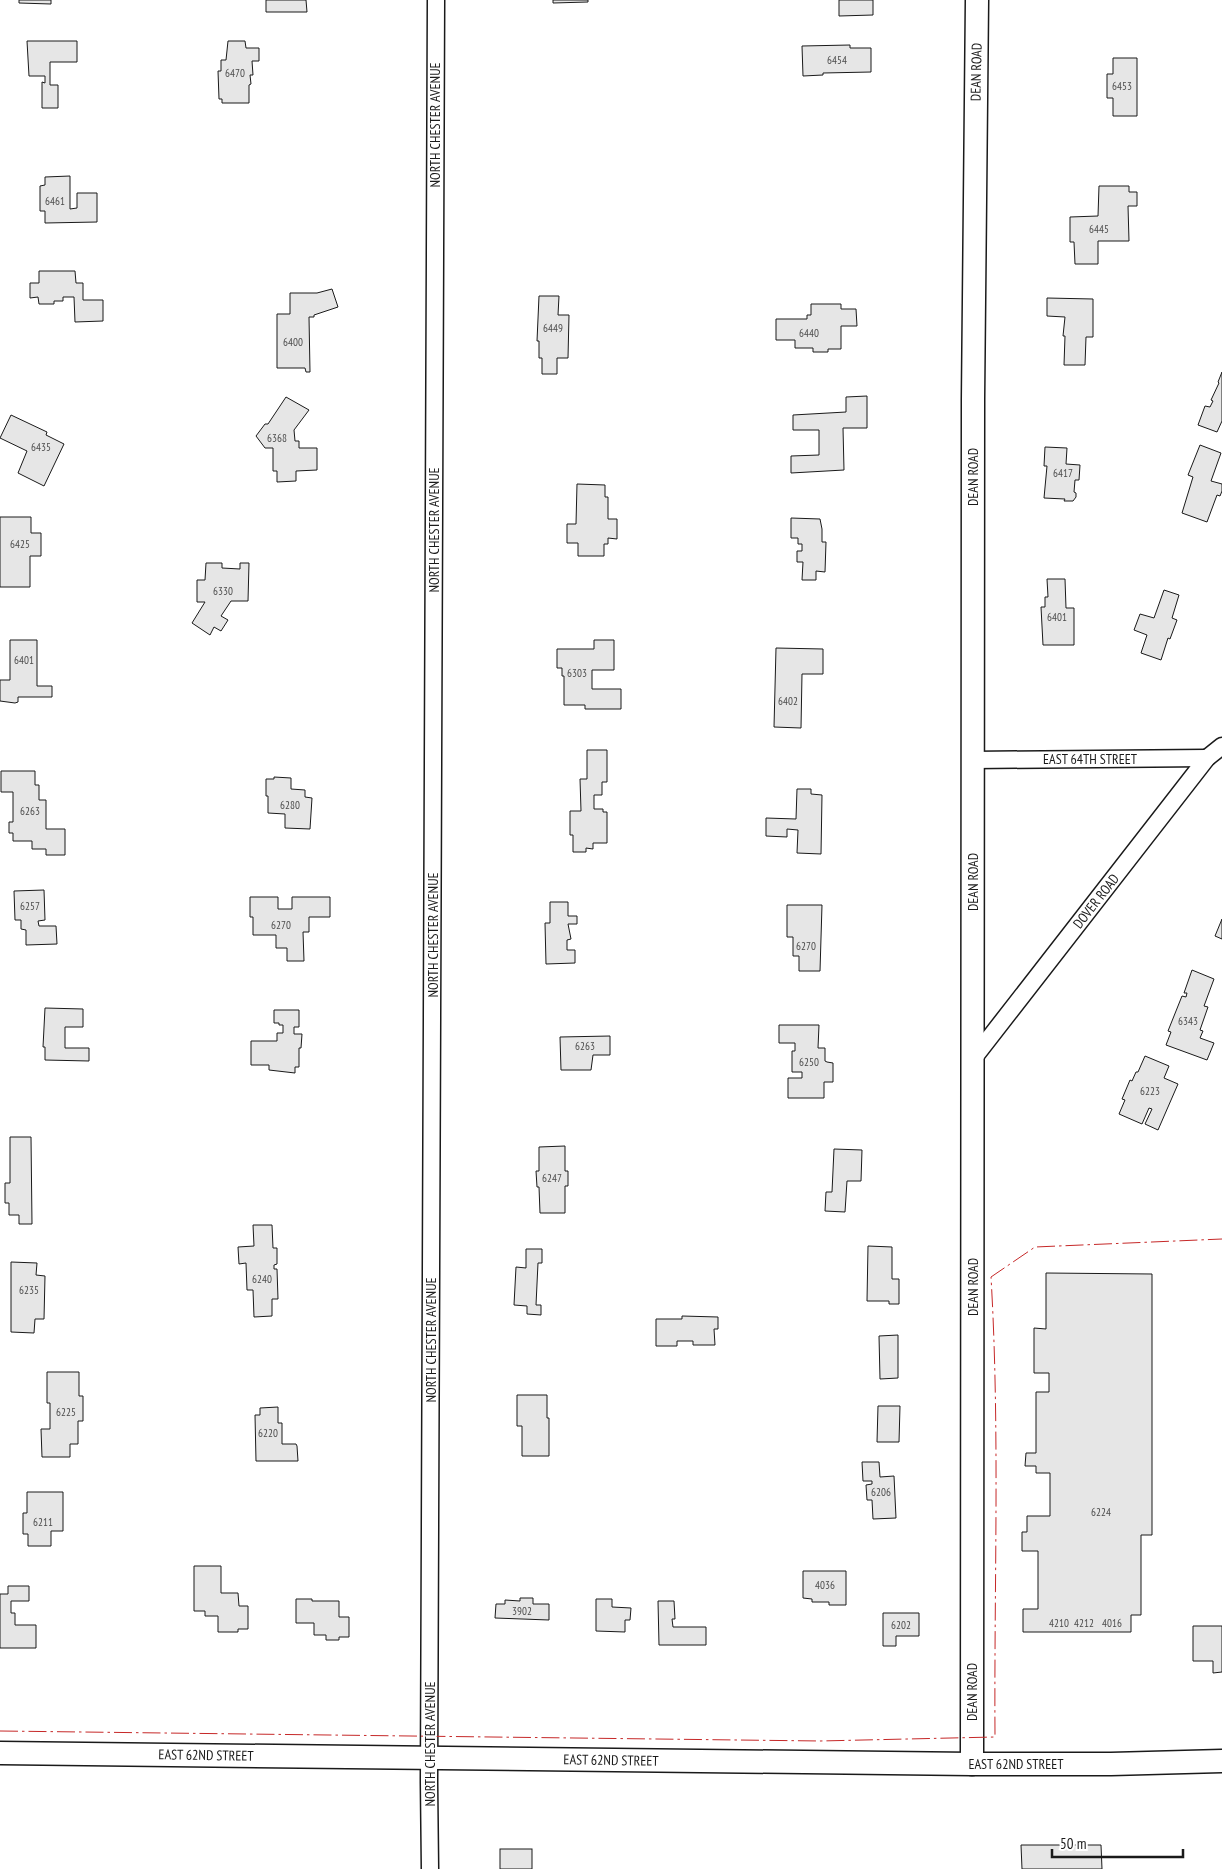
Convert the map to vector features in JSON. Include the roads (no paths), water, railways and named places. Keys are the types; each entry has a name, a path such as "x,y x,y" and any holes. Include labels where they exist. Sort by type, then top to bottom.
{"street":[{"name":"NORTH CHESTER AVENUE","path":"430,1869 436,0"},
{"name":"DEAN ROAD","path":"972,1764 973,400 977,0"},
{"name":"DOVER ROAD","path":"973,1059 1206,758 1222,746"},
{"name":"EAST 64TH STREET","path":"973,760 1206,758"},
{"name":"EAST 62ND STREET","path":"0,1753 972,1764 1222,1762"}]}
